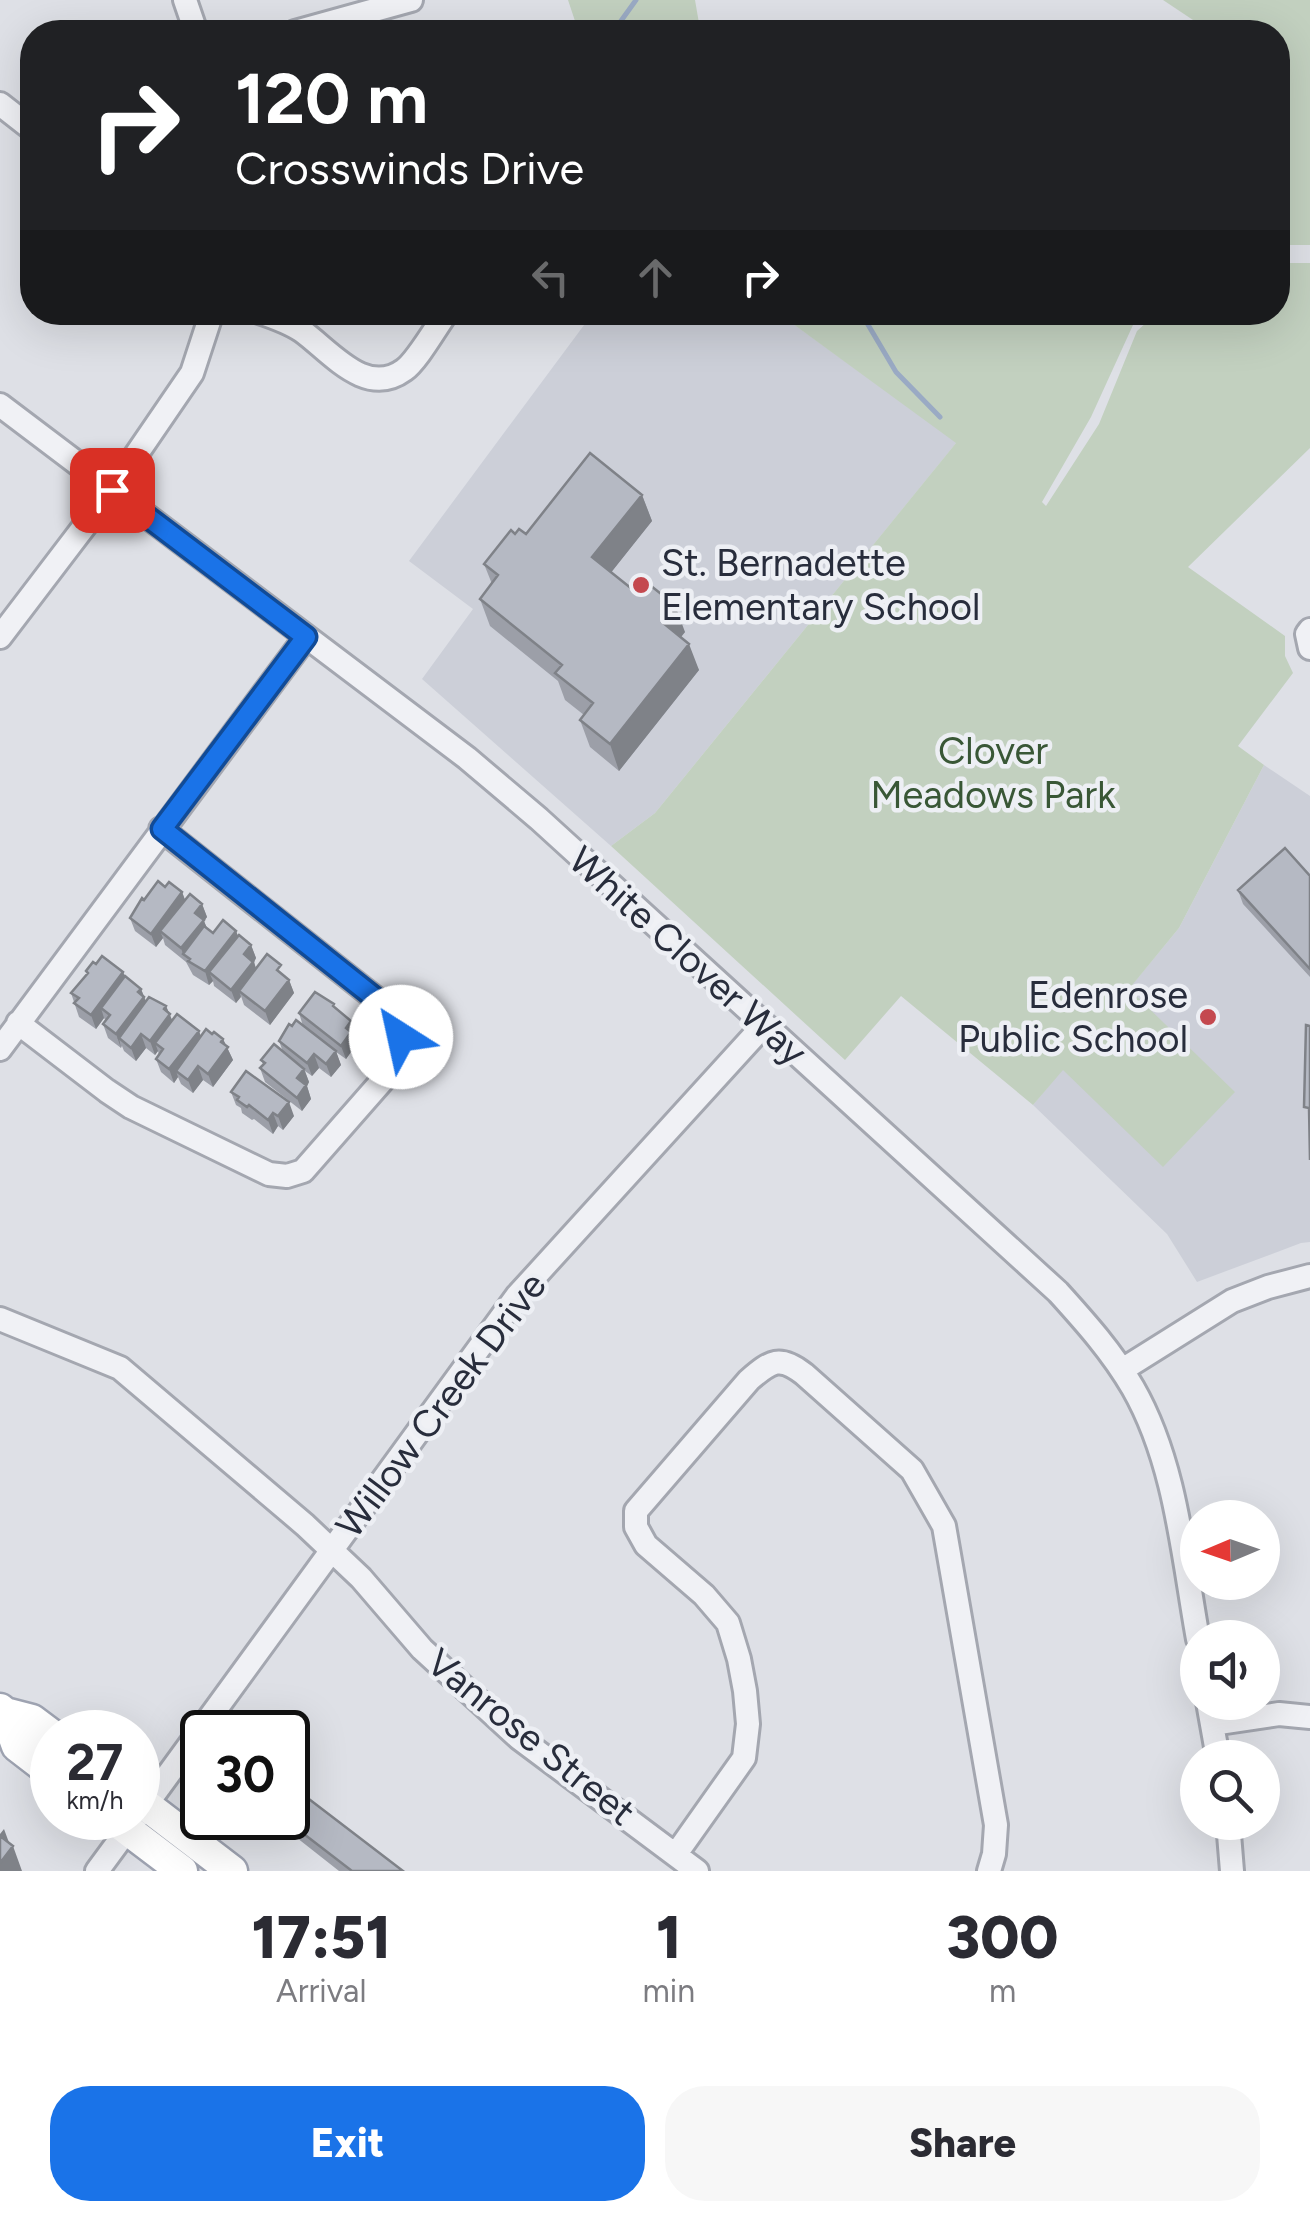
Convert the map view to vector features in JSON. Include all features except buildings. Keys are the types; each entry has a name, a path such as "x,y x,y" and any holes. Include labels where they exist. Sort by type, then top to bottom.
{"main road":[{"path":"2,1711 30,1719"},
{"path":"2,1711 17,1746 30,1756"},
{"path":"160,1830 232,1871"},
{"path":"155,1840 182,1871"}],"street":[{"path":"339,20 410,0"},
{"path":"0,104 20,120"},
{"path":"0,637 112,490 192,373 208,325"},
{"path":"292,325 350,370 370,380 391,377 406,369 437,325"},
{"name":"White Clover Way","path":"0,405 506,790 1058,1292 1101,1339 1146,1417 1164,1465 1195,1620"},
{"path":"1310,630 1310,648"},
{"path":"0,1049 306,637"},
{"path":"18,1023 130,1106 269,1174 287,1176 302,1170 396,1065 401,1037 398,1021 385,1006 162,829"},
{"name":"Willow Creek Drive","path":"160,1778 332,1551 517,1296 763,1026"},
{"path":"1122,1370 1232,1301 1310,1276"},
{"name":"Vanrose Street","path":"0,1319 120,1368 332,1551 422,1648 520,1738 697,1871"},
{"path":"676,1854 744,1758 748,1724 745,1690 728,1624 704,1595 646,1545 636,1527 636,1512 750,1380 764,1366 780,1361 790,1363 804,1374 912,1470 944,1526 996,1826 988,1871"},
{"path":"1280,1714 1310,1717"},
{"name":"Willow Creek Drive","path":"97,1871 117,1840"},
{"path":"1229,1840 1232,1871"}],"shaded area":[{"name":"St. Bernadette Elementary School","path":"584,325 795,325 957,442 655,813 611,846 422,679 473,609 409,561"},
{"name":"Edenrose Public School","path":"1264,765 1310,796 1310,1242 1197,1282 1167,1234 1033,1105 1179,928"}],"green space":[{"path":"568,0 695,0 698,20 575,20"},
{"path":"1163,0 1310,0 1310,245 1290,245 1290,20 1193,20"},
{"name":"Clover Meadows Park","path":"1290,263 1310,263 1310,448 1188,567 1285,636 1285,656 1293,673 1238,746 1264,765 1179,928 1129,989 1235,1092 1163,1167 1063,1070 1033,1105 901,996 845,1060 611,846 655,813 956,443 794,325 1133,325 1091,417 1042,502 1046,506 1099,424 1137,331 1144,325 1290,325"}],"waterway":[{"path":"622,20 636,0"},
{"path":"868,325 896,372 940,417"}],"place":[{"name":"St. Bernadette Elementary School","path":"641,585"},
{"name":"Edenrose Public School","path":"1208,1017"}],"route":[{"path":"112,490 306,637 162,829 385,1006 398,1021 401,1037"}]}
